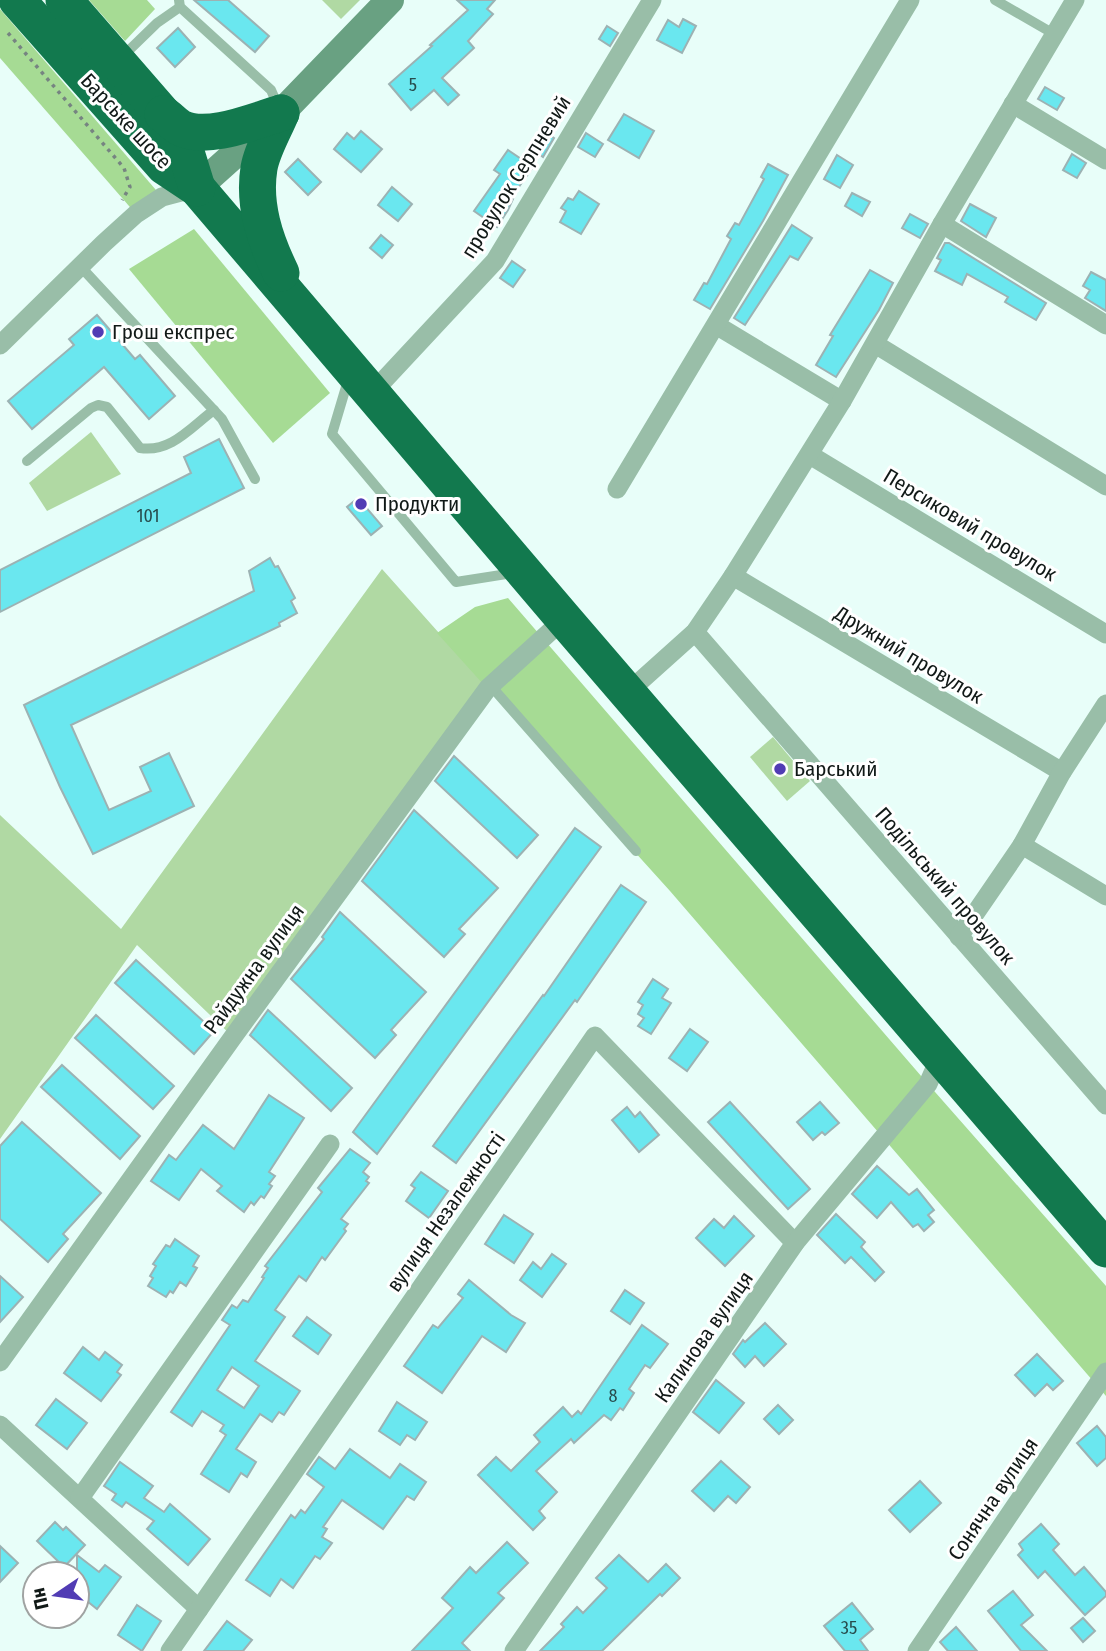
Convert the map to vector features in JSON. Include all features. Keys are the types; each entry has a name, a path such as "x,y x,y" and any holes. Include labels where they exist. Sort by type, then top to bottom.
{"highway":[{"name":"Барське шосе","path":"17,0 155,157 197,188"},
{"name":"Барське шосе","path":"64,0 163,114 185,149 197,188"},
{"path":"281,113 259,166 257,192 267,243 298,309"},
{"path":"163,114 181,128 210,131 228,129 281,113"},
{"path":"197,188 523,572 1106,1249"}],"main road":[{"path":"197,188 281,113 390,0"}],"street":[{"name":"провулок Серпневий","path":"361,382 495,261 652,0"},
{"path":"617,489 910,0"},
{"path":"627,693 695,632 733,576 842,401 942,224 1075,0"},
{"path":"1013,104 1106,160"},
{"path":"0,345 80,266 145,208 162,197 197,188"},
{"path":"942,224 1106,325"},
{"path":"716,325 842,401"},
{"path":"875,344 1106,486"},
{"name":"Персиковий провулок","path":"810,454 1106,634"},
{"name":"Дружний провулок","path":"733,576 1062,772"},
{"name":"Райдужна вулиця","path":"0,1362 233,1037 491,686 564,619"},
{"name":"Подільський провулок","path":"695,632 1106,1105"},
{"path":"960,937 1022,845 1062,772 1106,704"},
{"path":"1022,845 1106,896"},
{"name":"вулиця Незалежності","path":"170,1651 595,1036 795,1243"},
{"name":"Калинова вулиця","path":"514,1651 795,1243 928,1084 940,1057"},
{"path":"80,1498 330,1144"},
{"name":"Сонячна вулиця","path":"917,1651 1106,1372"},
{"path":"0,1426 199,1609"}],"lane":[{"path":"996,0 1054,34"},
{"path":"117,61 179,3 271,90 281,113"},
{"path":"80,266 222,419 256,479"},
{"path":"361,382 332,434 456,582 523,572"},
{"path":"27,461 98,405 107,407 140,447 152,450 167,447 214,410"},
{"path":"491,686 636,850"}],"path":[{"path":"0,24 124,169 130,187 118,207"}],"green space":[{"path":"89,0 147,0 155,9 125,41"},
{"path":"322,0 360,0 341,19"},
{"path":"0,9 162,197 136,214 0,58"},
{"path":"194,229 330,393 273,443 129,269"},
{"path":"91,432 121,474 47,511 29,483"},
{"path":"382,569 488,688 233,1037 137,945 0,1139 0,815 121,929"},
{"path":"508,598 1106,1286 1106,1396 670,891 437,633 475,607"},
{"name":"Барський","path":"773,737 810,781 787,801 750,757"}],"building":[{"path":"194,0 228,0 269,36 255,52"},
{"path":"457,0 495,0 487,9 493,14 468,41 474,48 442,78 459,95 448,105 434,90 411,110 389,84 468,10"},
{"path":"683,19 696,26 682,53 657,40 668,20 679,27"},
{"path":"607,26 618,33 610,46 599,39"},
{"path":"178,28 195,47 175,67 157,48"},
{"path":"1045,87 1064,98 1057,110 1038,99"},
{"path":"624,114 654,131 639,158 608,140"},
{"path":"361,131 382,149 361,172 334,149 347,133 354,139"},
{"path":"544,131 554,138 543,157 532,149"},
{"path":"586,133 603,144 595,157 578,147"},
{"path":"508,150 533,167 511,198 513,199 508,210 497,227 474,211 500,174 494,170"},
{"path":"1072,154 1086,163 1077,178 1063,170"},
{"path":"837,155 853,165 840,188 824,179"},
{"path":"298,159 321,182 308,195 285,172"},
{"path":"768,164 788,175 710,309 694,300 704,283 707,284 731,239 727,236 735,223 739,225 764,179 761,177"},
{"path":"392,187 412,204 398,221 378,205"},
{"path":"579,191 599,204 581,234 560,222 566,211 561,208 568,198 573,200"},
{"path":"852,193 870,202 862,216 845,206"},
{"path":"970,204 996,218 986,237 961,221"},
{"path":"910,214 928,224 920,238 902,228"},
{"path":"792,225 812,238 798,260 790,256 745,325 734,318"},
{"path":"381,235 393,245 382,258 370,248"},
{"path":"945,243 1046,303 1036,320 1005,302 1008,297 967,274 962,285 935,271 941,260 937,258"},
{"path":"512,261 525,270 513,287 500,278"},
{"path":"870,270 893,283 836,377 816,365 833,336 830,335"},
{"path":"1091,272 1106,280 1106,311 1085,298 1090,290 1083,286"},
{"path":"97,315 135,359 140,355 175,396 149,419 104,367 32,429 8,401 74,345 69,339"},
{"path":"219,439 244,488 0,612 0,570 191,473 184,457"},
{"path":"358,498 382,526 371,535 347,507"},
{"path":"270,558 275,567 278,566 295,598 291,601 297,613 279,623 280,626 71,725 109,810 151,791 140,767 169,753 194,806 93,854 24,705 254,591 249,571"},
{"path":"454,756 538,835 517,858 435,781"},
{"path":"414,810 498,888 459,929 465,934 444,957 362,881"},
{"path":"575,828 601,847 377,1154 353,1132"},
{"path":"621,885 646,902 577,1002 575,1000 456,1163 433,1146 544,996"},
{"path":"340,912 426,992 391,1030 396,1035 375,1058 291,979 324,939 322,937"},
{"path":"136,960 214,1031 194,1054 115,983"},
{"path":"653,979 668,989 662,998 671,1003 651,1034 638,1026 644,1018 638,1014 643,1005 638,1002"},
{"path":"268,1010 352,1088 331,1111 250,1035"},
{"path":"96,1015 174,1086 153,1109 75,1038"},
{"path":"690,1029 708,1042 687,1071 669,1058"},
{"path":"62,1065 140,1136 120,1159 41,1087"},
{"path":"269,1095 304,1118 269,1172 275,1176 264,1198 261,1196 254,1205 251,1202 244,1212 217,1191 222,1186 201,1169 179,1200 151,1181 169,1155 176,1160 203,1125 234,1149"},
{"path":"730,1102 810,1189 788,1209 708,1122"},
{"path":"820,1102 839,1123 825,1135 822,1132 813,1140 797,1122"},
{"path":"627,1107 635,1117 640,1112 659,1135 639,1152 612,1120"},
{"path":"22,1122 101,1193 63,1234 68,1239 48,1262 0,1219 0,1146"},
{"path":"350,1149 370,1163 363,1172 369,1177 366,1181 369,1183 341,1219 348,1224 344,1229 346,1231 325,1260 322,1257 306,1281 299,1276 275,1310 285,1317 255,1361 300,1391 284,1415 279,1412 272,1422 260,1414 236,1449 256,1462 247,1477 241,1473 229,1492 201,1474 226,1435 220,1431 224,1425 202,1411 192,1426 171,1412 230,1325 222,1320 232,1305 237,1308 243,1300 248,1302 264,1278 262,1277 268,1268 265,1266 322,1192 318,1188","holes":["232,1367 259,1386 244,1408 217,1390"]},
{"path":"877,1166 909,1195 917,1189 934,1210 928,1215 934,1222 924,1231 918,1224 913,1227 891,1202 877,1218 852,1194"},
{"path":"421,1172 448,1191 429,1218 406,1201 415,1188 411,1185"},
{"path":"836,1214 865,1242 861,1247 884,1272 875,1281 851,1257 845,1263 817,1235"},
{"path":"504,1215 533,1234 514,1263 485,1244"},
{"path":"734,1216 754,1236 725,1266 696,1238 714,1219 724,1228"},
{"path":"175,1239 199,1256 193,1266 197,1268 186,1286 180,1282 173,1293 170,1291 166,1297 148,1286 156,1266 153,1264 166,1245 170,1247"},
{"path":"552,1254 566,1264 542,1297 520,1280 533,1262 541,1269"},
{"path":"0,1276 23,1297 0,1322"},
{"path":"469,1280 511,1315 525,1323 506,1352 482,1336 442,1393 404,1366 433,1325 438,1328 463,1298 458,1294"},
{"path":"625,1290 644,1303 630,1324 611,1311"},
{"path":"307,1317 331,1335 318,1354 293,1336"},
{"path":"765,1323 786,1344 764,1366 755,1356 745,1367 733,1354 743,1340 745,1342"},
{"path":"642,1325 668,1344 650,1368 645,1365 629,1389 634,1393 623,1410 620,1408 611,1420 604,1415 574,1443 571,1439 536,1471 557,1492 539,1511 545,1518 533,1530 478,1475 496,1457 511,1471 540,1442 534,1435 563,1407 572,1417 578,1411 581,1414"},
{"path":"83,1347 99,1360 105,1352 122,1365 117,1372 121,1375 101,1401 64,1373"},
{"path":"1037,1354 1063,1381 1053,1390 1047,1384 1035,1396 1015,1375"},
{"path":"716,1380 744,1403 719,1433 693,1412"},
{"path":"56,1399 87,1423 67,1449 36,1425"},
{"path":"397,1402 427,1422 415,1440 407,1435 400,1445 379,1431"},
{"path":"778,1405 793,1420 779,1434 764,1419"},
{"path":"1097,1426 1106,1437 1106,1458 1097,1466 1077,1443"},
{"path":"350,1449 390,1478 400,1464 426,1482 414,1500 407,1496 383,1529 342,1500 323,1527 327,1529 322,1537 332,1543 320,1559 315,1556 293,1588 281,1579 270,1596 246,1580 291,1515 295,1518 301,1510 305,1513 324,1487 307,1474 319,1457 335,1469"},
{"path":"721,1461 750,1487 736,1503 728,1496 714,1511 692,1491"},
{"path":"120,1462 153,1486 144,1498 164,1512 170,1504 210,1539 188,1565 147,1529 154,1521 126,1502 122,1507 112,1500 116,1494 104,1486"},
{"path":"920,1481 941,1503 910,1532 889,1510"},
{"path":"55,1522 63,1530 66,1527 85,1545 71,1560 57,1560 37,1541"},
{"path":"1041,1524 1059,1544 1053,1550 1075,1575 1084,1567 1106,1592 1106,1596 1085,1615 1045,1571 1038,1578 1018,1555 1023,1550 1019,1544"},
{"path":"507,1542 528,1563 498,1593 504,1598 462,1643 470,1651 412,1651 453,1608 442,1598 470,1567 476,1573"},
{"path":"0,1546 18,1563 0,1582"},
{"path":"619,1555 648,1582 666,1564 680,1578 602,1651 540,1651 564,1627 561,1624 577,1607 583,1613 607,1588 596,1578"},
{"path":"105,1565 121,1577 97,1609 91,1604 91,1566 99,1572"},
{"path":"1013,1591 1033,1615 1021,1625 1047,1651 1021,1651 988,1611"},
{"path":"852,1603 873,1629 860,1640 868,1651 845,1651 824,1626"},
{"path":"137,1605 161,1621 142,1651 118,1635"},
{"path":"1083,1618 1095,1631 1083,1642 1071,1628"},
{"path":"227,1621 252,1640 243,1651 204,1651"},
{"path":"956,1627 977,1651 948,1651 940,1642"}],"place":[{"name":"Грош експрес","path":"98,332"},
{"name":"Продукти","path":"361,504"},
{"name":"Барський","path":"780,769"}]}
